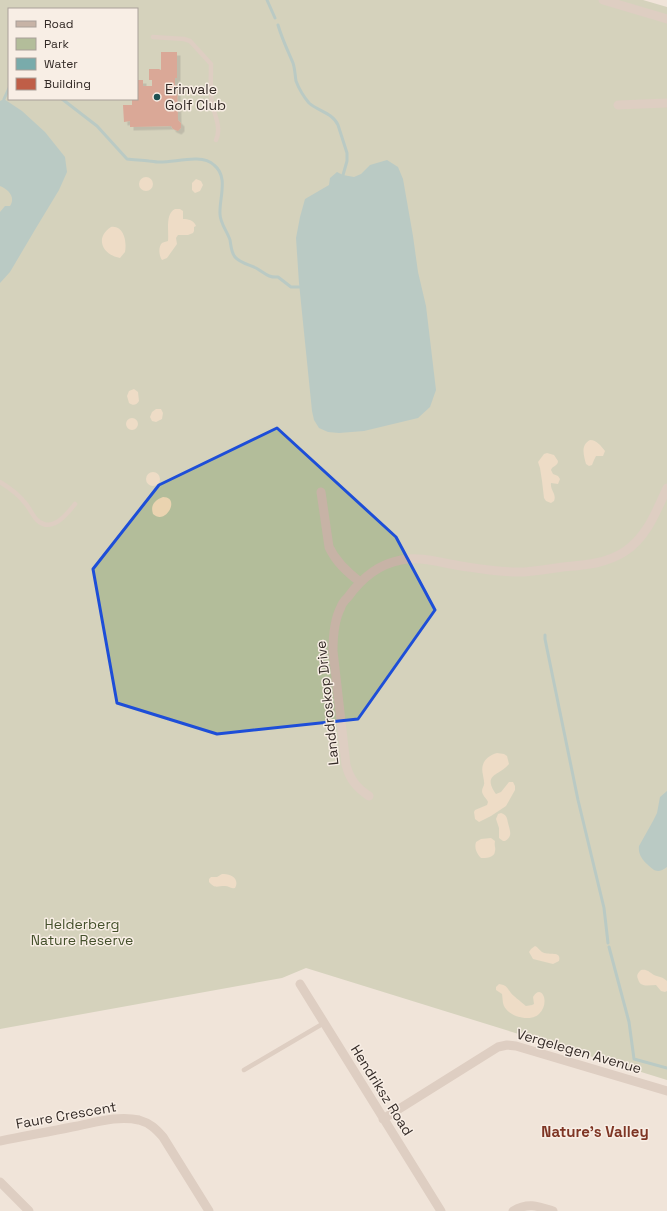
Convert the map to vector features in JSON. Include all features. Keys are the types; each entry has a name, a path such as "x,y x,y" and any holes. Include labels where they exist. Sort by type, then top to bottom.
{"street":[{"path":"603,0 667,19"},
{"path":"618,105 667,103"},
{"name":"Landdroskop Drive","path":"369,796 359,789 354,783 347,769 337,686 333,635 341,606 360,582 373,571 401,560 419,559 516,572 584,565 606,561 629,548 646,532 667,488"},
{"path":"321,492 332,554 346,571 360,582"},
{"name":"Hendriksz Road","path":"300,984 441,1211"},
{"name":"Vergelegen Avenue","path":"383,1119 498,1047 507,1045 516,1046 667,1091"},
{"name":"Faure Crescent","path":"0,1141 103,1121 131,1119 141,1121 150,1124 164,1137 210,1211"},
{"path":"0,1182 29,1211"},
{"path":"513,1211 524,1206 534,1205 553,1211"}],"lane":[{"path":"153,37 184,39 190,41 211,64 212,102 218,127 218,137 216,140"},
{"path":"0,482 18,494 37,520 44,524 50,525 60,520 75,504"},
{"path":"244,1070 324,1023"}],"highlighted area":[{"path":"277,428 396,537 435,610 358,719 217,734 117,703 93,569 159,485"}],"green space":[{"name":"Helderberg Nature Reserve","path":"0,0 643,0 667,7 667,1080 306,968 282,978 0,1029"}],"sand":[{"path":"143,177 149,177 153,181 153,187 149,191 143,191 139,187 139,181"},
{"path":"196,179 201,181 203,185 200,191 195,193 192,190 192,183"},
{"path":"175,209 180,209 183,211 183,219 192,221 196,226 194,227 193,233 188,235 178,235 176,238 177,244 167,258 162,260 159,249 162,243 168,241 168,223 172,211"},
{"path":"111,227 119,229 124,235 125,252 120,258 109,253 103,246 103,236"},
{"path":"134,389 138,392 139,401 133,405 129,403 127,396 129,391"},
{"path":"156,409 161,409 163,413 162,419 156,422 152,421 150,417 152,412"},
{"path":"132,418 136,420 138,424 136,428 132,430 128,428 126,424 128,420"},
{"path":"590,440 597,442 605,451 603,456 596,456 592,465 589,466 586,464 584,458 584,448"},
{"path":"547,453 554,455 558,461 551,470 553,474 558,476 560,479 558,484 551,483 551,488 555,499 551,503 546,501 544,498 538,462 544,454"},
{"path":"150,472 156,472 160,476 160,482 156,486 150,486 146,482 146,476"},
{"path":"163,497 168,498 171,501 170,510 167,514 158,517 153,514 152,508 156,501"},
{"path":"497,753 507,756 509,764 491,779 492,787 496,794 501,792 509,782 513,782 515,790 506,806 479,822 475,819 474,812 475,810 487,805 488,802 482,791 484,783 482,767 487,758"},
{"path":"501,813 506,817 510,831 508,839 505,841 499,838 499,828 496,819 498,814"},
{"path":"491,838 495,841 495,853 490,857 481,858 476,851 476,842 481,839"},
{"path":"222,874 229,874 234,877 236,882 235,888 228,886 218,887 209,882 211,877 217,877"},
{"path":"535,946 542,952 557,954 559,961 553,964 533,959 529,952"},
{"path":"641,970 646,970 667,981 667,991 661,991 656,985 641,984 637,976"},
{"path":"499,984 502,984 508,988 512,994 526,1006 534,1004 533,997 536,993 542,993 544,996 543,1009 539,1014 531,1018 522,1018 509,1012 503,1002 502,994 496,990 496,987"}],"water":[{"path":"4,99 22,111 45,132 65,157 67,172 59,190 10,272 0,283 0,212 5,206 10,206 12,203 12,197 8,191 0,186 0,101"},
{"path":"387,160 398,167 403,179 418,272 426,306 436,390 430,407 418,418 364,431 339,433 328,432 319,428 314,420 312,411 296,238 300,217 305,199 329,185 330,178 337,172 354,177 361,174 370,165"},
{"path":"667,791 667,867 656,871 642,858 639,851 639,846 657,813 660,797"}],"building":[{"path":"161,52 177,52 177,78 175,78 175,85 177,85 178,120 181,123 181,128 178,131 173,129 171,126 130,127 130,121 124,122 123,105 132,105 132,100 138,100 138,80 143,80 143,86 152,86 152,80 149,80 149,69 161,70"}],"waterway":[{"path":"267,0 275,18"},
{"path":"278,25 293,63 296,81 302,93 309,103 333,118 338,125 347,153 347,161 343,175"},
{"path":"4,99 8,90"},
{"path":"63,100 97,126 127,159 158,162 187,159 209,161 219,170 221,175 222,188 220,217 230,240 235,257 245,264 256,268 269,276 278,277 291,287 299,287"},
{"path":"545,635 578,800 604,908 608,943"},
{"path":"609,947 629,1022 634,1059 667,1068"}],"place":[{"name":"Erinvale Golf Club","path":"157,97"}],"district":[{"name":"Nature's Valley","path":"595,1131"}]}
